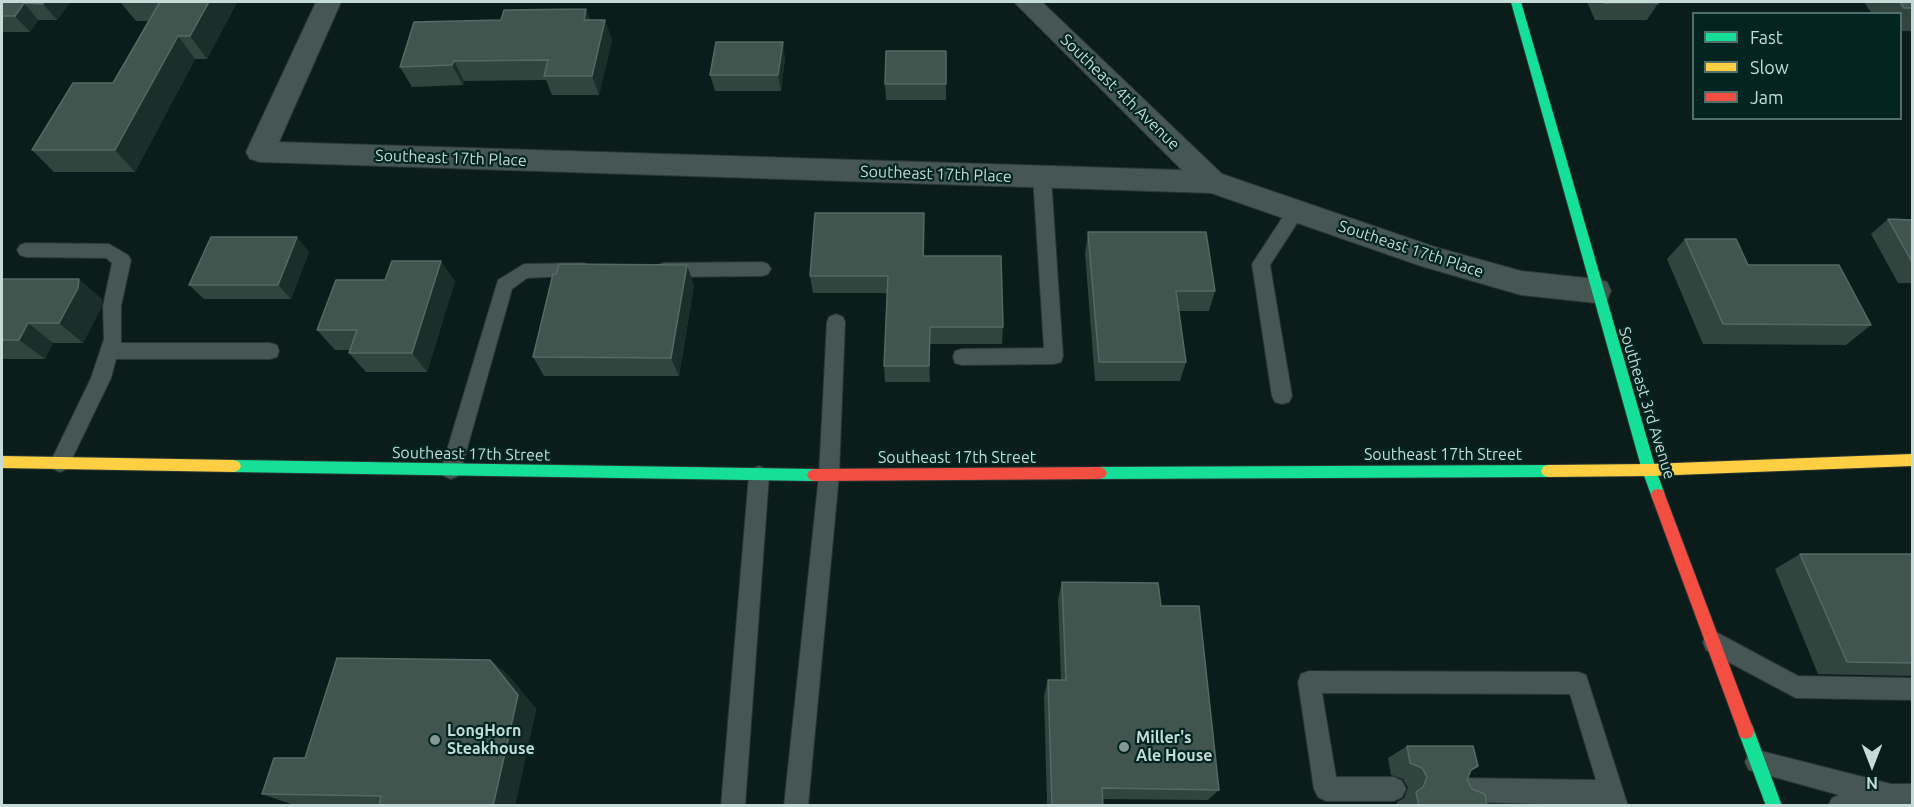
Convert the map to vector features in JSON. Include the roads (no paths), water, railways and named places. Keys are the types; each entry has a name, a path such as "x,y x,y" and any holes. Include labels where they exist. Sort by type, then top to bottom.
{"main road":[{"name":"Southeast 3rd Avenue","path":"1516,2 1596,291 1649,471 1774,806"},
{"name":"Southeast 17th Street","path":"2,462 759,475 1649,471 1911,463"}],"street":[{"name":"Southeast 17th Place","path":"328,2 260,152 1212,182 1432,258 1521,284 1596,291"},
{"name":"Southeast 4th Avenue","path":"1027,2 1212,182"}],"lane":[{"path":"962,357 1054,356 1042,177"},
{"path":"1282,396 1261,264 1296,211"},
{"path":"26,249 109,251 122,260 112,306 113,339 110,351 101,378 60,463"},
{"path":"643,270 762,269"},
{"path":"451,470 504,285 524,271 596,270"},
{"path":"796,806 829,475 836,322"},
{"path":"110,351 270,351"},
{"path":"733,806 759,475"},
{"path":"1713,642 1796,687 1912,689"},
{"path":"1394,789 1326,789 1309,682 1578,683 1614,799 1460,790"},
{"path":"1757,762 1902,796"},
{"path":"1840,806 1902,796"}],"place":[{"name":"LongHorn Steakhouse","path":"435,740"},
{"name":"Miller's Ale House","path":"1124,747"}]}
